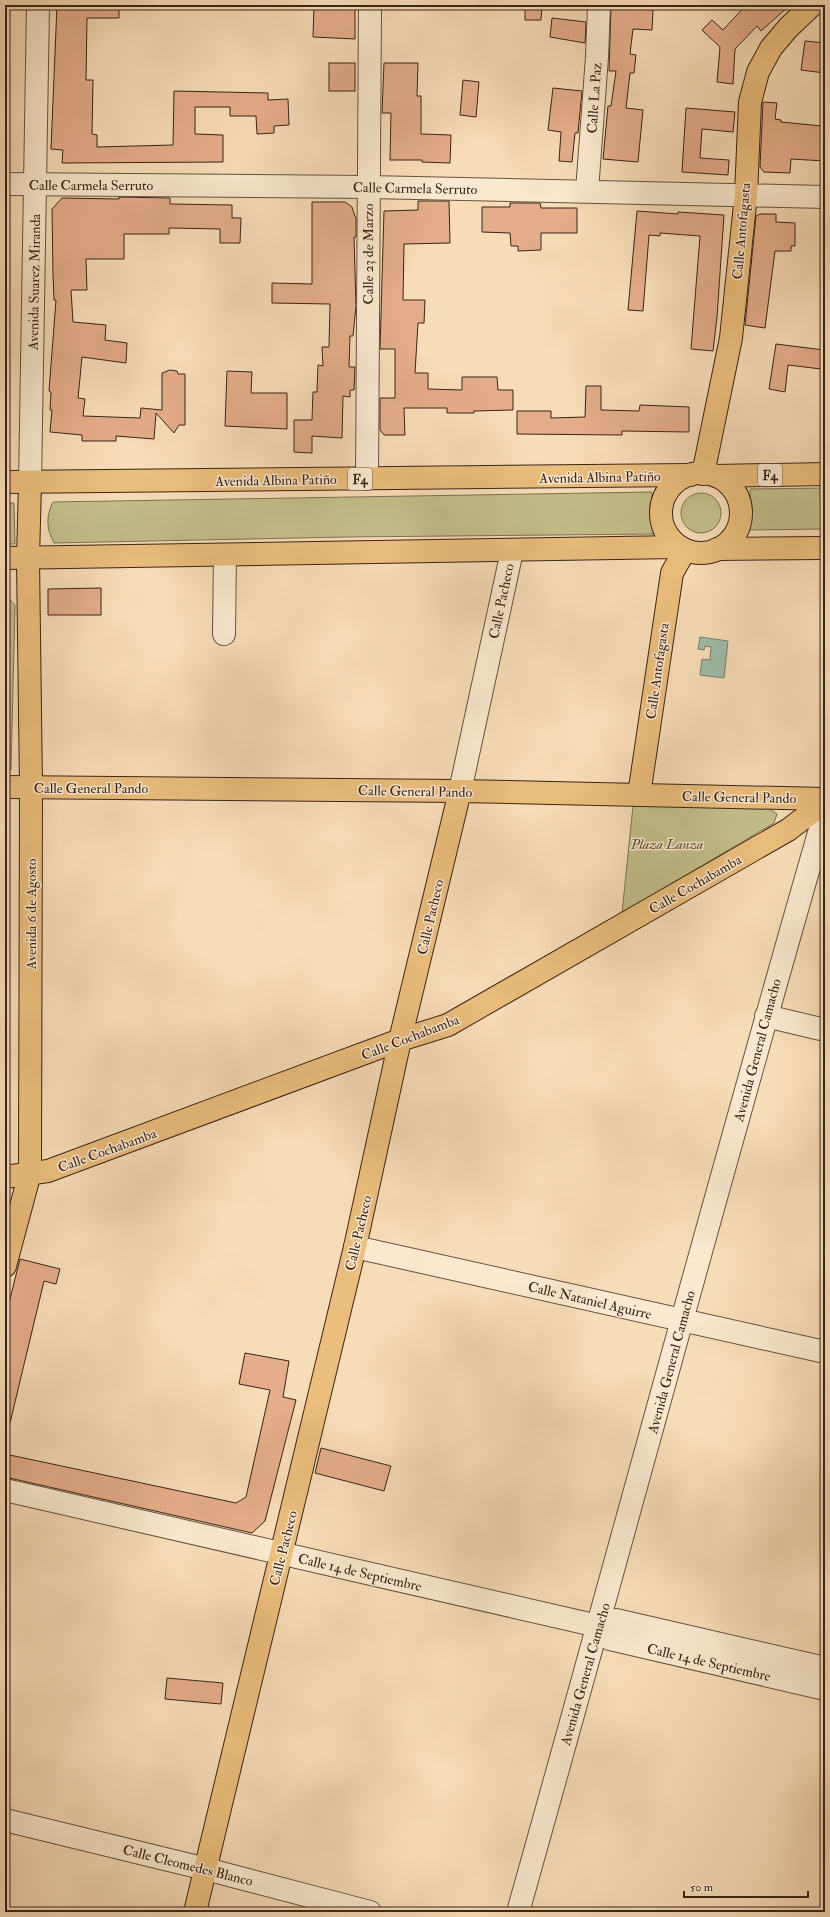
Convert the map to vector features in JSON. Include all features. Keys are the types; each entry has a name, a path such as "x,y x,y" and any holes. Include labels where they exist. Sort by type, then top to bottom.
{"main road":[{"name":"Calle Antofagasta","path":"703,475 731,338 746,195 750,102 758,72 771,48 788,28 812,5"},
{"name":"Avenida Albina Patiño","path":"5,482 30,483 825,474"},
{"name":"F4","path":"681,548 663,526 661,514 663,501 669,489 678,480 703,475"},
{"path":"703,475 729,484 736,493 741,505 741,519 737,531 729,542 718,549"},
{"name":"Avenida Suarez Miranda","path":"28,559 30,483"},
{"name":"Calle Antofagasta","path":"639,795 672,573 681,548"},
{"path":"5,558 28,559 681,548 704,553 718,549 825,548"},
{"name":"Avenida 6 de Agosto","path":"5,1266 30,1173 31,787 28,559"},
{"name":"Calle General Pando","path":"5,787 460,791 825,801"},
{"name":"Calle Pacheco","path":"195,1912 356,1247 400,1040 460,791"},
{"name":"Calle Cochabamba","path":"5,1177 48,1172 400,1040 448,1025 788,830 825,801"}],"street":[{"name":"Avenida Suarez Miranda","path":"30,483 38,5"},
{"name":"Calle 23 de Marzo","path":"367,479 370,5"},
{"name":"Calle La Paz","path":"587,191 597,57 598,5"},
{"name":"Calle Carmela Serruto","path":"5,184 368,187 825,197"},
{"name":"Calle Pacheco","path":"460,791 512,551"},
{"path":"224,634 225,556"},
{"name":"Avenida General Camacho","path":"518,1912 766,1016 825,812"},
{"path":"766,1016 825,1030"},
{"name":"Calle Nataniel Aguirre","path":"356,1247 825,1352"},
{"name":"Calle 14 de Septiembre","path":"5,1490 598,1626 616,1620 825,1668"},
{"name":"Calle 14 de Septiembre","path":"598,1626 610,1639 825,1689"},
{"name":"Calle Cleomedes Blanco","path":"5,1820 206,1869 370,1912"}],"green space":[{"path":"825,488 825,529 750,530 750,489"},
{"path":"652,492 653,534 345,537 54,543 48,527 49,512 53,502"},
{"path":"705,493 712,496 718,502 721,513 720,521 712,530 705,533 697,533 690,530 682,521 681,509 684,502 693,494"},
{"path":"5,503 14,503 15,544 5,544"},
{"path":"5,597 7,597 15,605 11,769 5,777"},
{"name":"Plaza Lanza","path":"633,806 768,808 777,814 774,823 622,913"}],"shaded area":[{"path":"700,637 728,641 724,678 700,675 702,659 710,660 711,647 705,646 704,650 698,649"}],"building":[{"path":"57,5 119,5 119,18 87,18 86,80 93,80 92,134 97,135 97,147 173,145 174,91 268,93 268,100 288,99 289,125 274,126 274,133 257,134 256,116 230,116 230,107 195,107 195,134 223,135 223,162 62,163 63,150 51,149"},
{"path":"314,5 355,5 355,39 313,37"},
{"path":"525,5 542,5 541,20 525,20"},
{"path":"611,5 634,5 634,9 653,10 652,30 633,29 630,54 636,55 634,73 630,73 626,108 643,110 638,162 603,159 608,106 611,106 616,71 609,71"},
{"path":"746,5 790,5 761,31 757,26 735,49 733,84 717,82 720,47 702,30 712,20 723,30"},
{"path":"552,18 586,22 585,43 550,37"},
{"path":"805,41 825,43 825,73 801,70"},
{"path":"329,63 355,63 355,91 329,91"},
{"path":"384,63 418,63 417,96 421,96 421,134 451,135 450,163 422,162 422,160 390,160 391,113 382,113"},
{"path":"463,80 479,82 476,117 460,115"},
{"path":"553,88 582,91 578,133 575,133 572,162 559,161 561,132 548,130"},
{"path":"763,102 777,103 775,119 781,120 781,122 822,126 821,131 825,131 825,161 791,159 790,173 764,172 760,167"},
{"path":"686,108 735,112 733,132 702,129 700,158 729,160 728,175 682,172"},
{"path":"119,197 170,198 170,204 232,205 232,218 241,218 240,243 220,243 220,229 169,228 169,234 124,234 124,259 86,259 87,290 71,290 73,322 106,325 105,340 127,343 126,363 82,357 78,398 85,399 83,416 140,418 141,408 162,410 162,373 170,370 177,371 178,374 185,374 185,425 179,425 174,433 156,413 154,439 116,436 116,441 82,441 82,435 50,432 52,410 50,410 51,392 49,391 56,300 54,300 52,209 62,198 119,199"},
{"path":"418,201 449,201 450,243 404,244 403,300 425,300 424,323 418,323 415,373 428,373 428,389 462,390 462,377 497,377 498,390 513,390 513,410 474,411 474,413 447,413 447,408 404,408 405,435 384,435 380,430 380,398 395,398 395,349 380,349 384,211 418,210"},
{"path":"312,202 345,202 352,207 356,219 356,237 354,237 356,306 353,336 350,336 349,367 355,367 354,390 350,390 350,397 343,396 342,438 312,436 312,453 294,452 294,420 312,420 313,392 317,392 318,365 323,366 322,347 329,347 330,304 272,303 272,283 312,284"},
{"path":"510,203 540,203 541,208 577,208 577,233 541,233 541,250 518,251 518,246 511,246 510,233 482,232 482,207 510,207"},
{"path":"637,211 724,215 717,317 713,351 691,349 700,236 660,233 660,236 649,235 643,311 628,310"},
{"path":"760,214 776,214 776,222 795,223 795,246 791,246 791,251 775,251 765,328 745,325 756,216"},
{"path":"776,344 824,350 821,369 788,365 785,392 769,389"},
{"path":"227,371 252,372 251,393 287,393 287,429 225,426"},
{"path":"586,386 601,386 601,410 639,411 640,405 689,407 689,432 622,431 622,435 517,434 517,411 551,411 551,418 585,417"},
{"path":"101,588 101,615 48,615 48,589"},
{"path":"20,1259 60,1269 56,1284 44,1281 10,1423 5,1422 5,1319"},
{"path":"245,1353 289,1361 283,1397 296,1400 265,1521 252,1533 5,1477 5,1454 236,1503 246,1497 270,1390 239,1384"},
{"path":"321,1448 391,1466 384,1491 315,1473"},
{"path":"167,1678 223,1683 221,1704 165,1699"}]}
